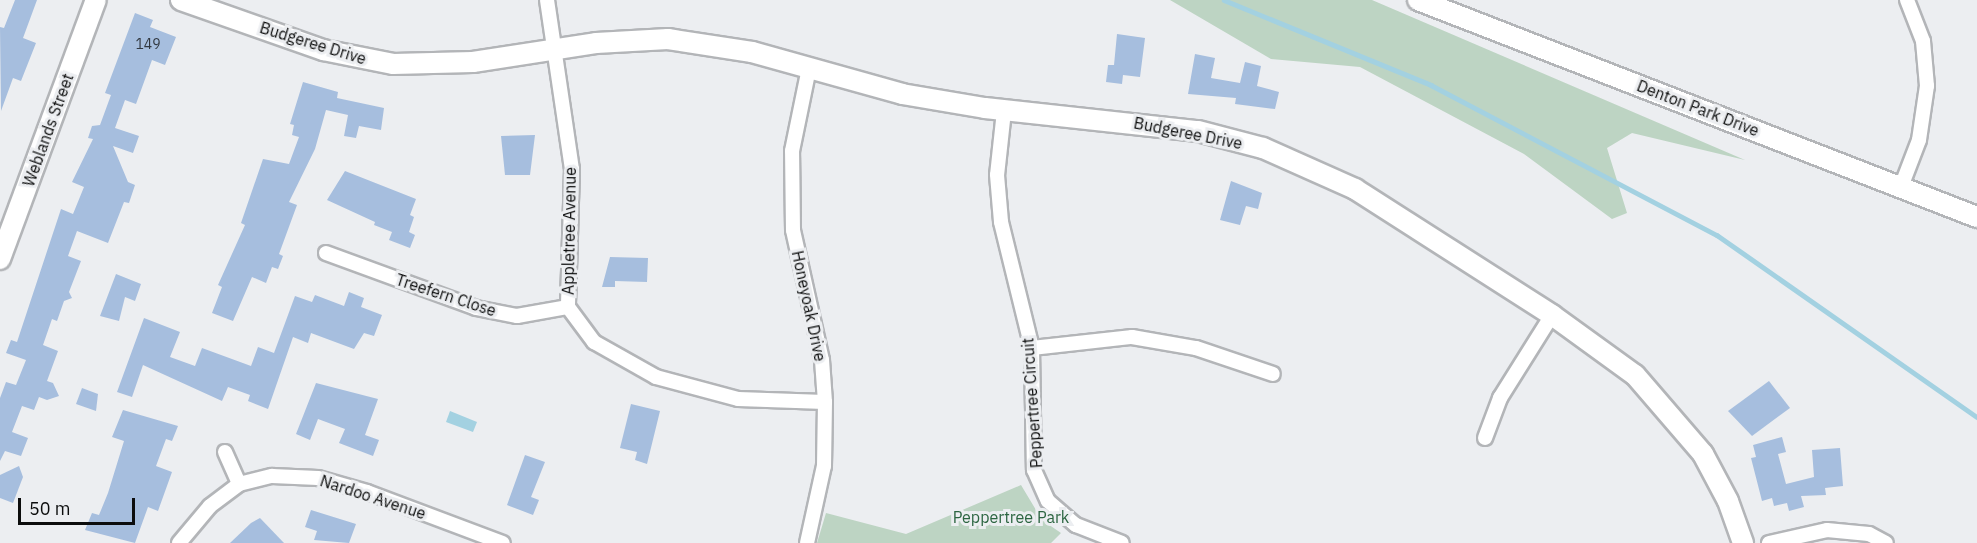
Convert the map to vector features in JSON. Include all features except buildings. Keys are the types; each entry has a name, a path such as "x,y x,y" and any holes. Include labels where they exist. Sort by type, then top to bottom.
{"street":[{"name":"Weblands Street","path":"0,259 96,0"},
{"name":"Budgeree Drive","path":"181,0 323,50 393,64 473,62 555,50 669,39 752,51 902,94 1004,111 1198,131 1263,148 1349,186 1552,315 1635,375 1673,413 1704,454 1728,501 1743,543"},
{"path":"547,0 555,50"},
{"name":"Denton Park Drive","path":"1418,0 1977,217"},
{"path":"1901,187 1919,140 1927,86 1923,41 1907,0"},
{"name":"Appletree Avenue","path":"555,50 572,169 568,307 594,342 656,378 738,399 825,402"},
{"name":"Honeyoak Drive","path":"807,543 824,466 825,402 822,360 793,230 792,151 809,68"},
{"name":"Peppertree Circuit","path":"1004,111 997,175 1001,222 1032,348 1034,470 1048,501 1076,525 1122,543"},
{"name":"Treefern Close","path":"326,253 476,308 516,316 568,307"},
{"path":"1485,438 1500,398 1552,315"},
{"path":"1032,348 1132,337 1196,348 1273,374"},
{"path":"225,452 239,484"},
{"name":"Nardoo Avenue","path":"179,543 210,506 239,484 272,476 318,478 503,543"},
{"path":"1769,543 1827,530 1858,532 1886,543"}],"green space":[{"path":"1170,0 1372,0 1745,160 1632,133 1607,148 1627,213 1612,219 1524,154 1360,67 1271,59"},
{"name":"Peppertree Park","path":"1021,485 1042,520 1061,533 1051,543 817,543 826,513 906,534"}],"water":[{"path":"450,411 477,422 473,432 446,422"}],"waterway":[{"path":"1224,0 1431,85 1717,235 1977,417"}]}
